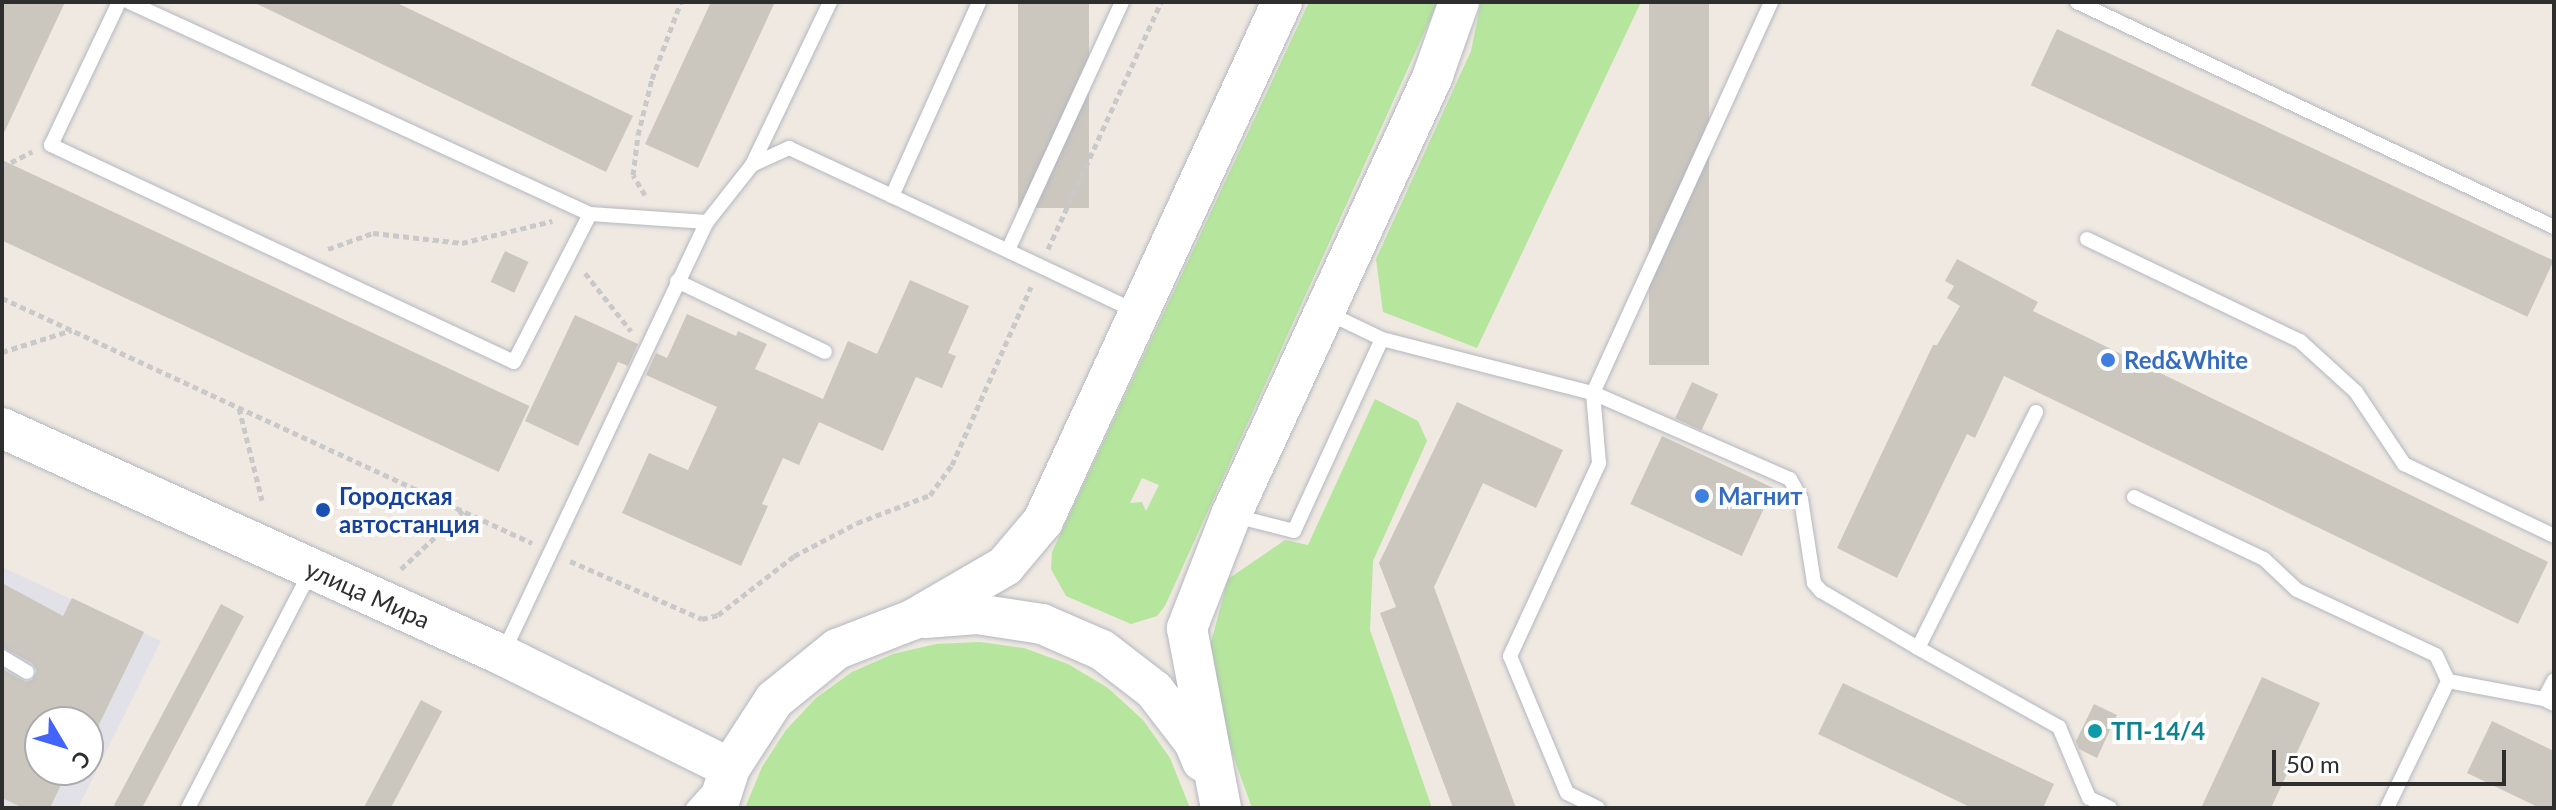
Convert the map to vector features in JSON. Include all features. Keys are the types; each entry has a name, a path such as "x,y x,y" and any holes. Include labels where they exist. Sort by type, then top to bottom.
{"main road":[{"path":"717,808 730,768 774,700 837,649 912,620 1005,566 1043,521 1282,2"},
{"path":"1220,805 1187,628 1231,515 1433,75 1459,2"},
{"name":"улица Мира","path":"2,428 502,655 730,768"},
{"path":"912,620 977,614 1042,624 1102,650 1154,690 1170,710 1194,742 1220,805"}],"lane":[{"path":"119,2 51,145 514,362 590,214"},
{"path":"129,2 590,214 707,222"},
{"path":"502,655 677,281 707,222 752,165 830,2"},
{"path":"892,196 979,2"},
{"path":"1008,250 1122,2"},
{"path":"1598,808 1567,793 1510,656 1599,463 1593,393 1771,2"},
{"path":"2077,2 2554,227"},
{"path":"752,165 789,148 1137,312"},
{"path":"2087,239 2300,341 2356,392 2404,464 2554,536"},
{"path":"677,281 825,352"},
{"path":"1326,312 1382,339 1593,393 1790,479 1801,499 1814,583 1821,591 2059,727 2089,798 2110,808"},
{"path":"1231,515 1294,531 1382,339"},
{"path":"1918,648 2036,412"},
{"path":"2134,497 2264,559 2297,590 2436,655 2448,681"},
{"path":"188,808 312,569"},
{"path":"2,657 27,672"},
{"path":"2448,681 2549,702 2554,680"},
{"path":"2387,808 2448,681"},
{"path":"693,808 730,768"}],"path":[{"path":"658,219 633,175 638,135 652,79 681,2"},
{"path":"2,298 550,552 702,619 718,615 794,556 857,523 930,495 952,465 1161,2"},
{"path":"2,167 4,163 51,145"},
{"path":"297,260 373,233 462,243 590,214"},
{"path":"570,253 645,348"},
{"path":"2,352 72,330"},
{"path":"239,407 262,500"},
{"path":"401,569 463,511"}],"shaded area":[{"path":"2,567 161,641 104,756 104,706 24,706 24,786 89,786 78,808 2,808"}],"green space":[{"path":"1309,2 1438,2 1165,606 1157,616 1131,624 1066,596 1051,569 1052,552","holes":["1142,478 1159,485 1146,511 1142,502 1130,503"]},
{"path":"1481,2 1641,2 1477,348 1383,312 1376,259 1471,51"},
{"path":"1375,399 1418,421 1427,441 1373,561 1370,630 1432,808 1252,808 1203,672 1228,579 1285,540 1308,545"},
{"path":"980,642 1024,648 1068,664 1108,688 1143,720 1170,758 1190,808 745,808 762,767 786,730 816,698 852,672 893,654 936,644"}],"building":[{"path":"2,2 65,2 2,137"},
{"path":"253,2 395,2 633,116 606,172"},
{"path":"711,2 775,2 698,168 645,144"},
{"path":"1018,2 1089,2 1089,208 1018,208"},
{"path":"1649,2 1709,2 1709,365 1649,365"},
{"path":"2057,29 2554,261 2527,317 2031,85"},
{"path":"2,160 529,406 499,472 2,241"},
{"path":"505,251 529,262 514,293 491,282"},
{"path":"1957,259 2038,302 2033,311 2548,562 2518,624 2004,376 1975,438 1967,434 1897,578 1837,548 1933,345 1937,345 1960,306 1947,298 1954,286 1945,281"},
{"path":"910,280 969,306 948,353 956,356 942,388 916,377 883,451 819,422 799,465 783,458 762,504 768,506 741,566 622,513 649,453 688,470 717,407 646,375 656,353 667,358 687,314 736,336 738,331 767,344 755,369 823,399 848,341 877,354"},
{"path":"575,315 638,344 628,366 618,362 578,446 525,421"},
{"path":"1692,382 1718,394 1701,431 1675,418"},
{"path":"1457,402 1563,450 1536,508 1483,483 1434,587 1516,808 1453,808 1380,613 1396,607 1379,563"},
{"name":"Магнит","path":"1662,436 1773,488 1742,556 1630,504"},
{"path":"2,583 63,616 72,598 144,632 104,714 104,706 24,706 24,786 60,786 50,808 23,808 2,798 2,669 26,682 32,680 37,671 32,663 2,647"},
{"path":"221,604 244,616 142,808 114,805"},
{"path":"2262,677 2320,703 2271,808 2201,808"},
{"path":"1843,683 2054,784 2043,808 1972,808 1818,734"},
{"path":"421,700 442,711 391,808 364,807"},
{"name":"ТП-14/4","path":"2094,704 2117,715 2097,758 2079,749 2076,741"},
{"path":"2492,721 2554,751 2554,808 2540,808 2467,773"}],"place":[{"name":"Red&White","path":"2108,360"},
{"name":"Магнит","path":"1702,496"},
{"name":"Городская автостанция","path":"323,510"},
{"name":"ТП-14/4","path":"2095,731"}]}
